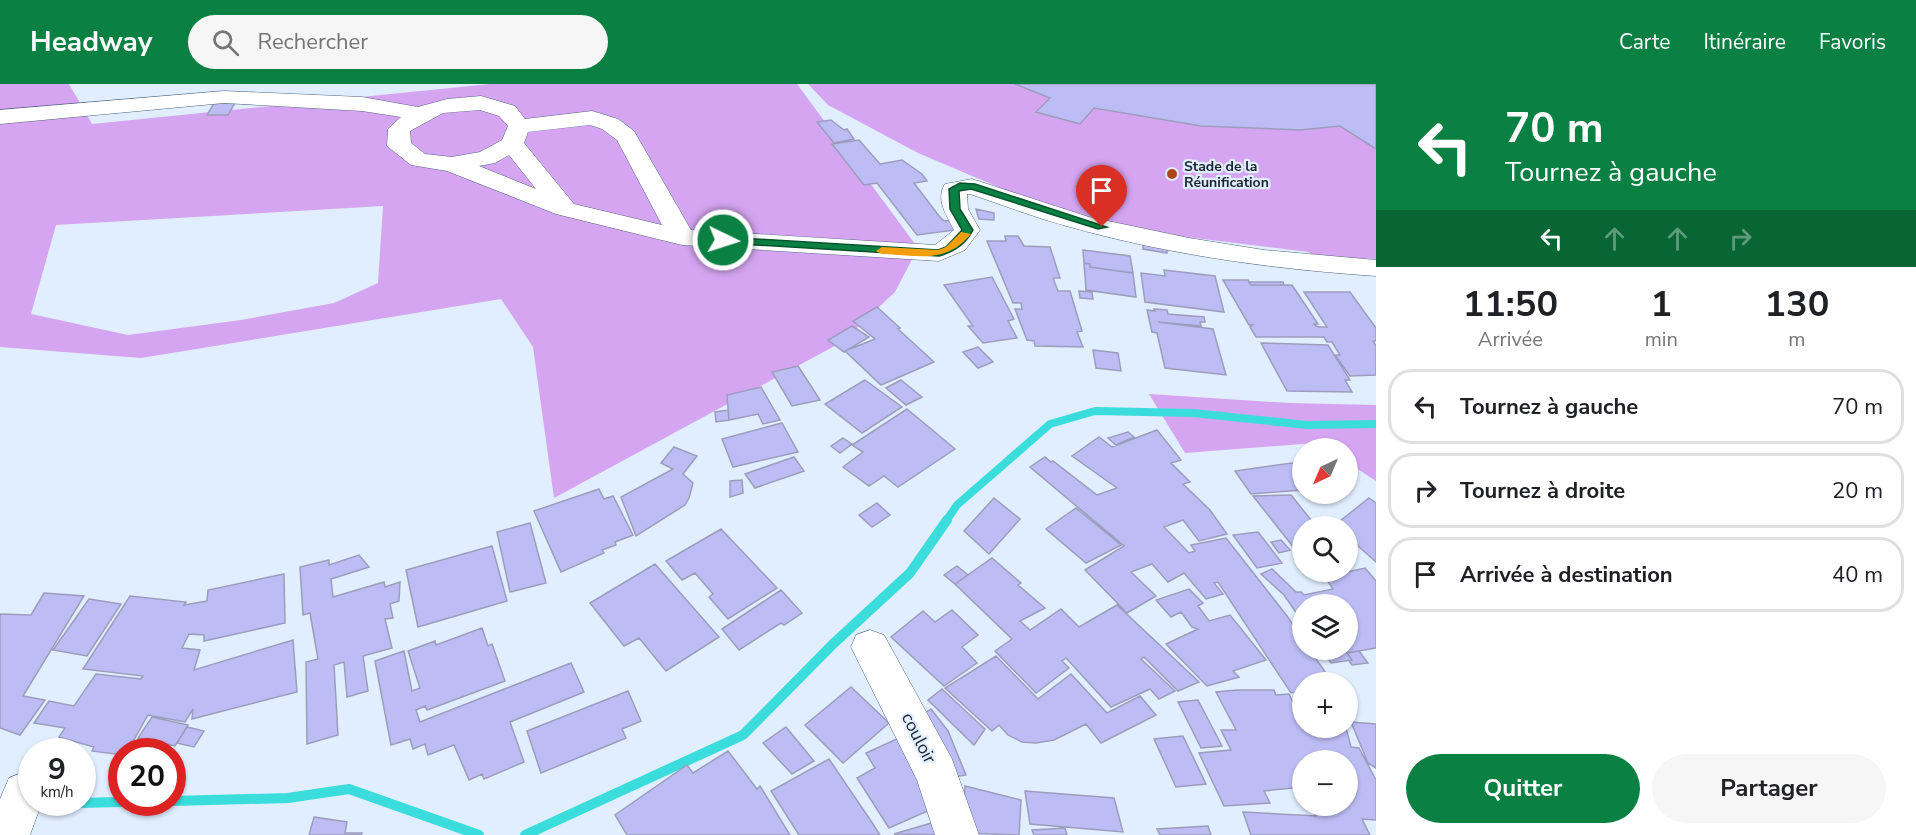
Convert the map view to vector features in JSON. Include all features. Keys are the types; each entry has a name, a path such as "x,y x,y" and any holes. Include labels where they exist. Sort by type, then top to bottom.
{"street":[{"path":"0,117 224,97 362,104 417,113"},
{"path":"365,126 399,129 417,113 448,104 481,103 507,111 516,135 565,209"},
{"path":"0,135 195,118 267,119 343,125"},
{"path":"452,164 487,158 516,135 592,118 610,124 626,135 682,237"},
{"path":"399,129 399,146 419,160 452,164 565,209 682,237 939,253 950,249 964,237 967,230 955,209 954,189 972,186 1079,222 1195,248 1272,259 1376,268"},
{"name":"couloir","path":"870,647 937,774 957,835"}],"shaded area":[{"path":"0,84 69,84 92,124 490,84 797,84 918,248 895,292 842,342 554,498 533,347 501,299 141,358 0,347","holes":["383,206 378,283 334,303 241,320 128,335 31,314 56,225"]},
{"name":"Stade de la Réunification","path":"808,84 1376,84 1376,259 1313,257 1309,252 1170,235 1101,220 1017,195 918,153 828,105"},
{"path":"1149,394 1289,403 1376,405 1376,481 1358,469 1358,438 1292,438 1292,445 1185,453"}],"building":[{"path":"1015,84 1376,84 1376,149 1340,126 1300,130 1201,126 1094,108 1080,124 1036,112 1050,98"},
{"path":"214,103 235,103 228,115 207,115"},
{"path":"831,120 844,130 847,129 854,139 834,143 817,122"},
{"path":"859,140 880,164 902,160 922,174 927,181 914,183 944,221 955,220 962,229 917,235 877,183 864,185 832,144"},
{"path":"976,209 994,213 994,220 979,219"},
{"path":"1005,236 1018,236 1024,246 1050,247 1060,278 1053,278 1058,291 1070,291 1082,331 1077,332 1083,347 1035,346 1034,341 1027,340 1015,309 1022,309 1021,303 1013,303 987,241 1006,241"},
{"path":"1143,243 1167,247 1167,253 1143,249"},
{"path":"1083,250 1130,256 1133,273 1090,267 1090,264 1084,263"},
{"path":"1084,263 1090,264 1090,267 1133,273 1136,297 1086,290"},
{"path":"1164,270 1215,276 1224,312 1145,302 1141,273 1165,276"},
{"path":"992,277 1014,319 1008,321 1017,338 983,343 968,326 973,326 944,285"},
{"path":"1223,280 1248,280 1251,285 1292,285 1318,324 1314,324 1319,327 1327,327 1304,292 1350,292 1376,328 1376,341 1373,341 1376,346 1376,375 1350,376 1335,355 1340,355 1332,342 1327,342 1324,337 1256,337 1250,327 1253,325 1249,325"},
{"path":"1249,282 1283,282 1284,285 1251,285"},
{"path":"1079,291 1092,292 1093,299 1080,298"},
{"path":"877,307 934,362 881,385 845,351 875,339 853,321"},
{"path":"1154,309 1167,310 1168,314 1204,317 1205,322 1200,322 1201,326 1158,322 1213,329 1226,375 1165,368 1157,333 1152,332 1147,310 1155,311"},
{"path":"852,326 869,337 844,352 828,340"},
{"path":"1261,343 1328,345 1350,380 1345,380 1352,392 1287,391"},
{"path":"978,347 993,362 978,368 963,352"},
{"path":"1093,350 1118,353 1121,371 1096,368"},
{"path":"798,366 820,400 792,406 772,372"},
{"path":"865,380 902,407 862,433 825,404"},
{"path":"901,380 922,397 906,405 886,388"},
{"path":"761,387 780,420 763,424 758,414 729,420 727,395"},
{"path":"907,409 955,449 898,487 884,476 869,486 843,467 863,452 852,445"},
{"path":"728,410 729,420 716,422 715,412"},
{"path":"782,423 798,452 733,467 722,439"},
{"path":"1157,430 1181,460 1171,463 1190,482 1183,484 1210,510 1227,534 1199,541 1183,520 1164,527 1189,553 1195,551 1191,545 1226,538 1292,623 1292,660 1317,660 1325,672 1292,672 1291,693 1218,582 1214,583 1223,594 1206,599 1184,573 1168,582 1152,564 1131,572 1156,596 1127,613 1085,570 1124,546 1030,467 1045,457 1097,495 1117,488 1072,456 1099,437 1112,447"},
{"path":"1128,432 1134,437 1116,445 1108,438"},
{"path":"843,438 852,444 840,453 831,446"},
{"path":"674,447 697,456 683,474 693,483 689,498 685,505 636,536 621,497 673,469 661,463"},
{"path":"794,457 804,471 755,488 745,474"},
{"path":"1292,463 1292,491 1251,494 1235,471"},
{"path":"742,480 743,493 730,497 730,481"},
{"path":"599,489 604,499 613,496 633,535 602,550 604,553 561,572 534,511"},
{"path":"1291,495 1292,504 1298,504 1308,516 1292,516 1292,545 1253,496"},
{"path":"994,498 1020,519 989,554 964,531"},
{"path":"1369,498 1376,503 1376,562 1358,546 1358,516 1346,516"},
{"path":"877,503 890,515 872,527 859,515"},
{"path":"1076,508 1121,545 1086,563 1046,529"},
{"path":"530,523 546,583 510,592 497,532"},
{"path":"721,529 777,588 728,619 709,597 713,594 695,573 682,580 666,561"},
{"path":"1258,532 1282,563 1257,568 1233,535"},
{"path":"1281,540 1290,550 1279,553 1271,542"},
{"path":"492,546 507,601 418,627 406,570"},
{"path":"359,555 369,567 331,579 333,597 384,582 385,587 400,582 399,601 390,604 393,618 385,619 392,648 363,656 368,691 347,697 344,662 334,665 338,735 307,744 306,662 318,659 310,613 303,615 300,567 329,560 329,565"},
{"path":"992,558 1045,608 1020,621 1030,630 1061,609 1079,627 1117,605 1199,682 1178,691 1144,657 1141,659 1175,691 1159,699 1150,689 1111,707 1066,658 1062,661 1069,668 1036,693 995,651 1012,639 955,584"},
{"path":"655,564 719,637 666,671 639,638 624,646 590,603"},
{"path":"957,566 968,575 955,584 944,575"},
{"path":"1365,568 1376,581 1376,648 1358,651 1358,594 1309,594 1333,589 1328,582 1358,582 1358,570"},
{"path":"1272,569 1296,592 1303,594 1292,594 1292,607 1284,595 1261,574"},
{"path":"284,574 285,623 204,641 204,635 189,634 182,648 200,650 194,670 293,640 297,692 192,719 193,709 185,722 148,715 135,738 108,738 108,753 96,752 96,738 62,738 59,737 65,728 34,723 49,701 74,706 96,674 141,679 143,676 83,669 130,596 186,602 184,605 207,601 208,590"},
{"path":"1189,589 1203,603 1198,606 1209,621 1230,615 1266,660 1233,671 1239,677 1207,686 1166,644 1198,629 1192,627 1181,612 1171,617 1156,600"},
{"path":"781,590 802,613 784,625 781,623 739,650 722,629"},
{"path":"44,593 84,596 23,696 45,700 20,735 0,728 0,614 31,615"},
{"path":"89,599 121,604 87,656 53,650"},
{"path":"952,610 978,635 962,647 977,663 944,686 891,637 923,611 935,622"},
{"path":"482,628 488,646 492,644 505,681 427,710 425,706 416,710 420,722 571,663 584,692 510,722 524,762 484,779 482,774 469,780 454,745 428,755 425,744 413,749 410,739 391,745 375,661 404,651 412,691 420,688 408,651 435,641 436,645"},
{"path":"1358,651 1368,663 1352,665 1349,661 1358,660"},
{"path":"996,656 1038,699 1071,674 1107,713 1140,696 1156,715 1101,743 1086,724 1054,740 1036,743 1022,742 1008,735 999,725 992,731 945,688"},
{"path":"1329,660 1352,660 1331,663"},
{"path":"851,687 889,723 843,763 805,725"},
{"path":"942,689 985,729 974,745 928,700"},
{"path":"1274,690 1276,695 1289,694 1292,700 1292,738 1349,738 1351,747 1359,748 1376,780 1376,820 1362,819 1370,835 1251,835 1243,812 1292,816 1358,816 1358,750 1292,750 1292,788 1264,791 1270,803 1224,806 1199,753 1231,750 1221,730 1236,730 1216,692"},
{"path":"628,691 641,721 622,729 626,738 541,773 527,731"},
{"path":"1198,700 1222,746 1201,748 1178,702"},
{"path":"931,709 948,731 966,775 943,779 916,719"},
{"path":"152,717 188,725 180,738 138,738"},
{"path":"1358,723 1376,724 1376,768 1368,763 1358,738"},
{"path":"187,727 204,731 194,747 186,745 186,738 180,738"},
{"path":"786,727 814,761 792,774 763,743"},
{"path":"1183,736 1206,784 1176,787 1154,739"},
{"path":"901,737 939,806 889,828 857,778 875,768 866,753"},
{"path":"728,751 757,789 760,786 790,835 627,835 615,815 687,765 693,773"},
{"path":"829,759 880,835 799,835 771,791"},
{"path":"965,786 1021,800 1019,835 962,833"},
{"path":"1025,791 1114,798 1123,832 1030,824"},
{"path":"314,817 347,822 345,833 362,833 361,835 309,835"},
{"path":"945,819 953,835 894,834"},
{"path":"1208,826 1211,835 1160,835 1157,829"},
{"path":"1065,828 1067,835 1034,835 1032,830"}],"waterway":[{"path":"946,521 957,505 1050,424 1095,411 1193,413 1307,425 1376,424"},
{"path":"525,835 743,735 833,644 910,573 947,520"},
{"path":"186,801 288,798 349,789 479,835"},
{"path":"96,803 108,802"}],"slow traffic":[{"path":"882,251 939,253 950,249 965,234"}],"place":[{"name":"Stade de la Réunification","path":"1172,174"}],"route":[{"path":"723,240 939,253 950,249 964,237 967,230 955,209 954,189 960,186 972,186 1079,222 1102,227"}]}
